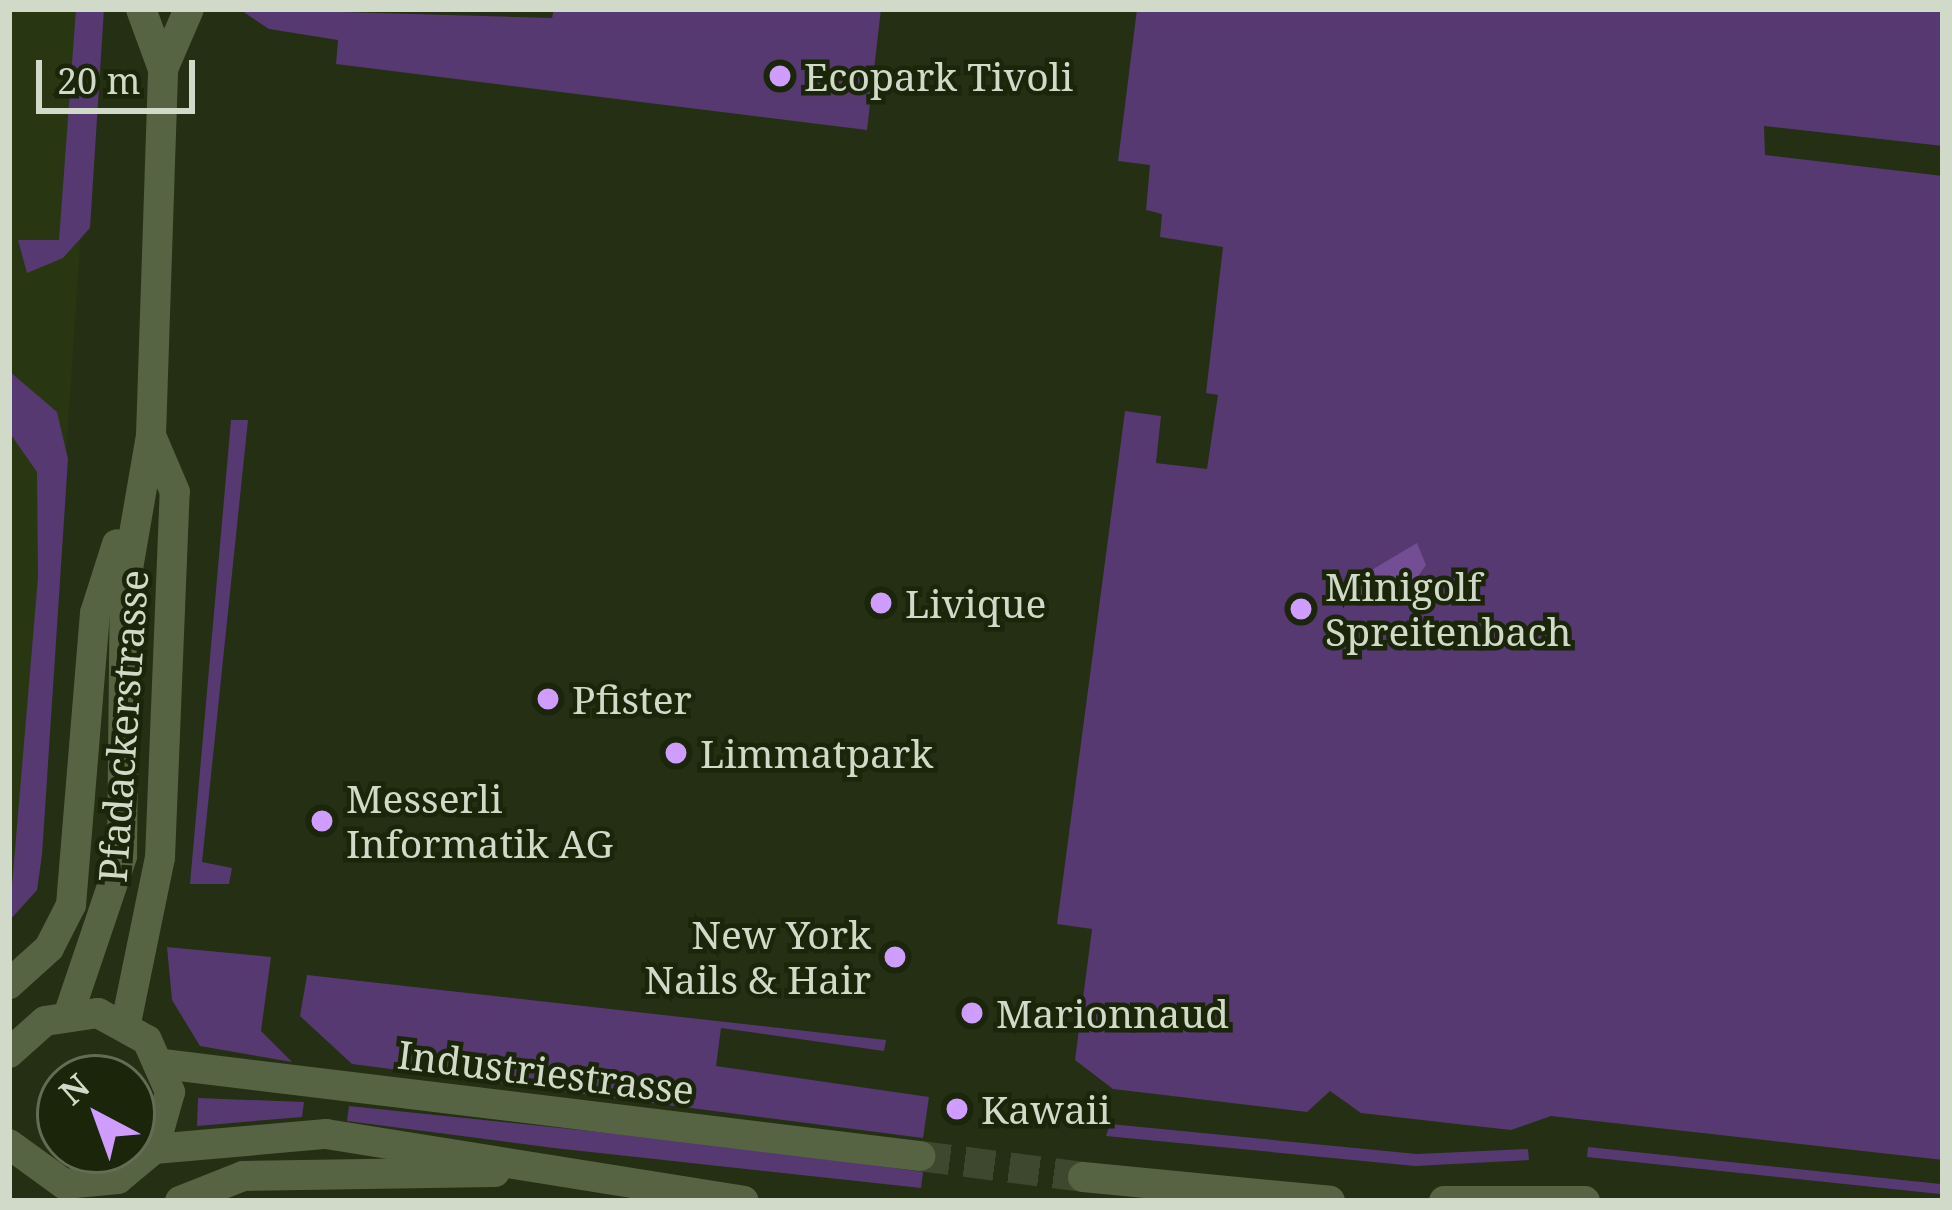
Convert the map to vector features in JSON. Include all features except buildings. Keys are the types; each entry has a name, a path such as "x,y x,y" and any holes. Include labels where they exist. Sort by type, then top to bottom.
{"street":[{"name":"Pfadackerstrasse","path":"141,9 163,69"},
{"name":"Pfadackerstrasse","path":"69,1013 122,856 125,586 151,435 163,69 189,9"},
{"name":"Pfadackerstrasse","path":"9,984 49,948 71,905 95,613 151,435"},
{"name":"Pfadackerstrasse","path":"126,1023 160,858 175,492 151,435"},
{"path":"9,1053 69,1013 126,1023 163,1064 170,1093 156,1142"},
{"name":"Industriestrasse","path":"163,1064 920,1156"},
{"path":"156,1149 326,1134 507,1170 745,1201"},
{"path":"9,1144 33,1186 94,1193 120,1174"},
{"path":"182,1200 243,1177 450,1181 507,1170"},
{"path":"1083,1177 1330,1201"},
{"path":"1444,1201 1585,1201"}],"shaded area":[{"path":"9,9 96,9 37,890 9,921"},
{"path":"76,9 104,9 90,228 63,258 27,273 18,240 59,240"},
{"path":"239,9 552,18 554,9 881,9 867,130 336,64 338,40 269,29"},
{"path":"1137,9 1943,9 1943,146 1764,126 1765,155 1943,176 1943,1160 1551,1116 1511,1130 1457,1124 1361,1113 1330,1091 1307,1112 1113,1089 1075,1060 1092,929 1057,924 1125,411 1161,416 1156,463 1207,469 1218,395 1206,393 1223,247 1160,237 1162,214 1146,210 1150,165 1118,161"},
{"path":"9,371 57,412 68,459 42,855 37,890 9,921 38,577 37,472 9,432"},
{"path":"231,420 248,420 202,862 232,868 229,884 190,884"},
{"path":"1417,543 1426,565 1407,592 1357,595 1365,574"},
{"path":"167,947 271,957 261,1031 292,1062 200,1046 172,1000"},
{"path":"307,975 886,1040 884,1051 721,1028 716,1066 929,1097 923,1138 352,1064 300,1016"},
{"path":"198,1098 304,1102 302,1117 197,1126"},
{"path":"349,1106 752,1148 923,1172 921,1188 347,1121"},
{"path":"1110,1124 1417,1154 1528,1149 1529,1160 1415,1166 1106,1136"},
{"path":"1588,1147 1943,1184 1942,1194 1587,1157"}],"tunnel":[{"path":"920,1156 1083,1177"}],"place":[{"name":"Ecopark Tivoli","path":"780,76"},
{"name":"Livique","path":"881,603"},
{"name":"Minigolf Spreitenbach","path":"1301,609"},
{"name":"Pfister","path":"548,699"},
{"name":"Limmatpark","path":"676,753"},
{"name":"Messerli Informatik AG","path":"322,821"},
{"name":"New York Nails & Hair","path":"895,957"},
{"name":"Marionnaud","path":"972,1013"},
{"name":"Kawaii","path":"957,1109"}]}
